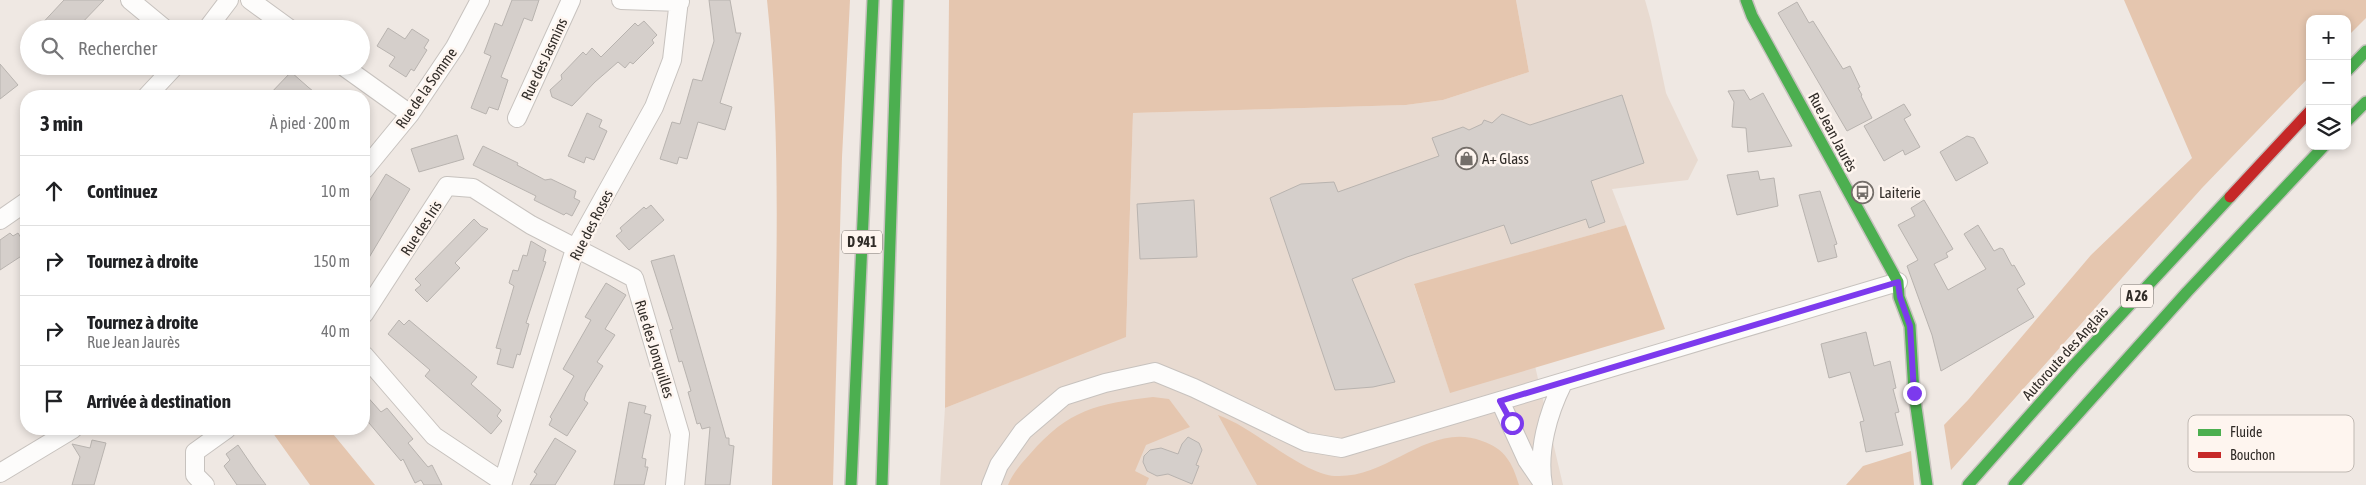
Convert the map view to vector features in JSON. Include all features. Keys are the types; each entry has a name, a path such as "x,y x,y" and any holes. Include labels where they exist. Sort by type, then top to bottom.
{"main road":[{"name":"D 941","path":"851,485 873,0"},
{"name":"D 941","path":"882,485 898,0"},
{"name":"Rue Jean Jaurès","path":"1746,0 1752,16 1898,282 1900,297 1910,326 1914,393 1927,485"},
{"path":"2351,67 2366,51"},
{"path":"2351,118 2366,102"},
{"name":"Autoroute des Anglais","path":"1968,485 2074,364 2306,115"},
{"name":"A 26","path":"2014,485 2187,292 2320,150"}],"street":[{"path":"130,0 154,20"},
{"path":"214,20 229,0"},
{"path":"250,0 278,20"},
{"name":"Rue de la Somme","path":"370,163 410,114 455,47 480,0"},
{"name":"Rue des Jasmins","path":"517,118 571,0"},
{"path":"621,0 680,1"},
{"name":"Rue des Roses","path":"502,484 575,249 654,107 672,60 680,1"},
{"path":"153,90 167,75"},
{"path":"356,75 410,114"},
{"name":"Rue des Iris","path":"370,305 448,186 473,188 531,225 575,249"},
{"path":"0,220 20,206"},
{"name":"Rue des Jonquilles","path":"575,249 634,278 680,434 675,485"},
{"path":"991,485 999,466 1023,431 1064,396 1105,383 1155,372 1194,388 1306,442 1342,448 1898,282"},
{"path":"370,362 434,436 502,484"},
{"path":"1542,484 1544,437 1553,404 1563,382"},
{"path":"1500,401 1527,460 1542,484"},
{"path":"0,473 63,435"},
{"path":"205,485 195,475 195,452 219,435"}],"shaded area":[{"path":"767,0 850,0 842,157 833,485 772,485 777,182 772,60"},
{"path":"949,0 1516,0 1529,72 1443,100 1406,105 1133,113 1126,337 945,408"},
{"path":"1516,0 1645,0 1666,93 1698,160 1688,180 1612,189 1626,225 1414,285 1450,392 1535,366 1563,485 940,485 945,408 1126,336 1133,113 1406,105 1443,100 1529,72"},
{"path":"2124,0 2366,0 2366,18 2351,33 2351,15 2306,15 2306,80 2202,188 1951,470 1944,425 1968,400 2091,255 2192,158"},
{"path":"1626,225 1665,329 1450,393 1414,284"},
{"path":"1153,397 1169,399 1190,427 1146,445 1135,471 1149,478 1146,485 1008,485 1020,465 1044,439 1071,418 1100,406"},
{"path":"1218,415 1246,429 1308,467 1335,476 1355,475 1373,469 1426,444 1444,438 1463,437 1482,441 1502,452 1514,470 1519,485 1257,485"},
{"path":"274,435 334,435 375,485 310,485"},
{"path":"1911,451 1914,485 1846,485 1863,466"}],"building":[{"path":"64,0 104,0 85,20 45,20"},
{"path":"512,0 539,0 532,21 524,18 501,77 508,80 498,110 489,107 486,114 471,108 491,56 484,53 495,23 502,26"},
{"path":"709,0 730,0 736,33 741,33 720,103 732,107 725,130 698,122 687,159 679,157 677,164 660,159 672,122 680,124 693,79 702,81 714,41"},
{"path":"1797,2 1809,23 1813,21 1843,69 1850,66 1860,87 1858,88 1861,96 1872,118 1847,131 1778,13"},
{"path":"644,21 657,35 652,40 654,43 633,64 630,62 625,68 618,62 572,106 552,97 550,90 562,79 561,75 583,52 586,55 592,48 601,57 635,23 638,26"},
{"path":"388,28 405,39 412,29 429,40 424,48 427,50 414,71 411,69 406,77 389,66 395,57 377,46"},
{"path":"0,64 18,85 0,99"},
{"path":"288,75 294,75 312,90 274,90"},
{"path":"1744,90 1750,100 1763,93 1792,146 1748,152 1746,128 1732,127 1734,102 1728,91"},
{"path":"1622,95 1644,163 1591,181 1605,222 1589,228 1586,219 1511,244 1504,225 1407,257 1352,279 1395,382 1373,387 1335,390 1270,198 1301,184 1334,182 1338,192 1439,156 1432,138 1463,127 1469,130 1482,124 1484,120 1492,123 1502,114 1530,125"},
{"path":"1904,104 1911,115 1904,119 1920,147 1905,155 1903,150 1884,161 1864,126"},
{"path":"587,113 602,120 599,127 607,131 594,160 586,157 584,163 568,156"},
{"path":"457,135 464,159 419,172 411,149"},
{"path":"1967,136 1974,138 1988,163 1956,181 1940,152"},
{"path":"483,146 518,163 517,165 545,180 551,179 576,191 574,198 580,201 572,216 566,213 564,215 534,200 536,196 473,165"},
{"path":"1758,171 1760,180 1774,178 1778,206 1737,215 1727,175"},
{"path":"386,174 410,189 370,256 370,200"},
{"path":"1820,191 1837,244 1834,245 1837,257 1818,262 1799,195"},
{"path":"1194,200 1197,257 1140,259 1137,204"},
{"path":"1924,200 1953,249 1946,253 1948,257 1934,264 1948,290 1986,269 1964,234 1978,225 1994,251 2000,248 2003,249 2012,266 2014,265 2025,284 2017,289 2034,317 1941,371 1932,335 1907,266 1918,260 1898,225 1915,216 1911,208"},
{"path":"651,205 664,220 629,250 616,236 622,231 620,228 644,207 646,209"},
{"path":"474,219 481,226 488,229 455,263 460,268 427,302 415,290 421,285 415,279"},
{"path":"10,233 13,236 18,233 20,236 20,257 0,270 0,240"},
{"path":"531,241 546,250 543,261 546,262 526,323 529,324 520,355 517,354 513,368 497,364 501,349 496,348 514,286 509,283 513,270 518,271 523,255 527,256"},
{"path":"674,255 726,438 729,438 729,445 734,446 730,485 705,485 710,427 702,429 700,423 697,424 688,392 691,391 682,361 679,362 670,330 673,329 651,261"},
{"path":"606,283 626,295 605,329 615,335 597,362 603,366 586,393 584,400 588,403 567,436 549,425 552,419 550,417 574,376 563,369 591,320 585,317"},
{"path":"399,320 404,325 409,320 477,377 471,384 501,410 497,416 502,421 491,434 425,376 430,370 388,334"},
{"path":"1866,332 1874,366 1890,361 1896,388 1893,389 1899,412 1895,413 1903,445 1866,452 1860,422 1864,421 1850,372 1829,378 1821,344"},
{"path":"370,400 381,412 387,408 413,439 408,443 428,467 432,465 442,485 424,485 421,480 415,483 403,459 401,461 370,424"},
{"path":"629,402 646,406 644,413 651,415 642,458 646,459 645,467 648,467 644,485 614,485"},
{"path":"1188,437 1199,443 1202,450 1196,465 1199,466 1192,484 1168,474 1157,476 1147,471 1143,462 1144,456 1150,450 1161,448 1178,454 1182,444"},
{"path":"555,438 576,451 555,485 530,485 537,474 534,472"},
{"path":"92,440 106,443 94,485 72,485 80,457 72,444 90,448"},
{"path":"238,445 266,485 237,485 224,466 230,460 226,454"}],"traffic: fast":[{"path":"851,485 873,0"},
{"path":"882,485 898,0"},
{"path":"1746,0 1752,16 1898,282 1899,297 1910,326 1914,393 1927,485"},
{"path":"2351,67 2366,51"},
{"path":"2351,117 2366,102"},
{"path":"2014,485 2187,292 2320,150"},
{"path":"1968,485 2074,365 2230,197"}],"traffic: jam":[{"path":"2230,197 2306,115"}],"place":[{"name":"A+ Glass","path":"1466,158"},
{"name":"Laiterie","path":"1863,192"}],"route":[{"path":"1512,423 1500,401 1898,282 1900,297 1910,326 1914,393"}]}
